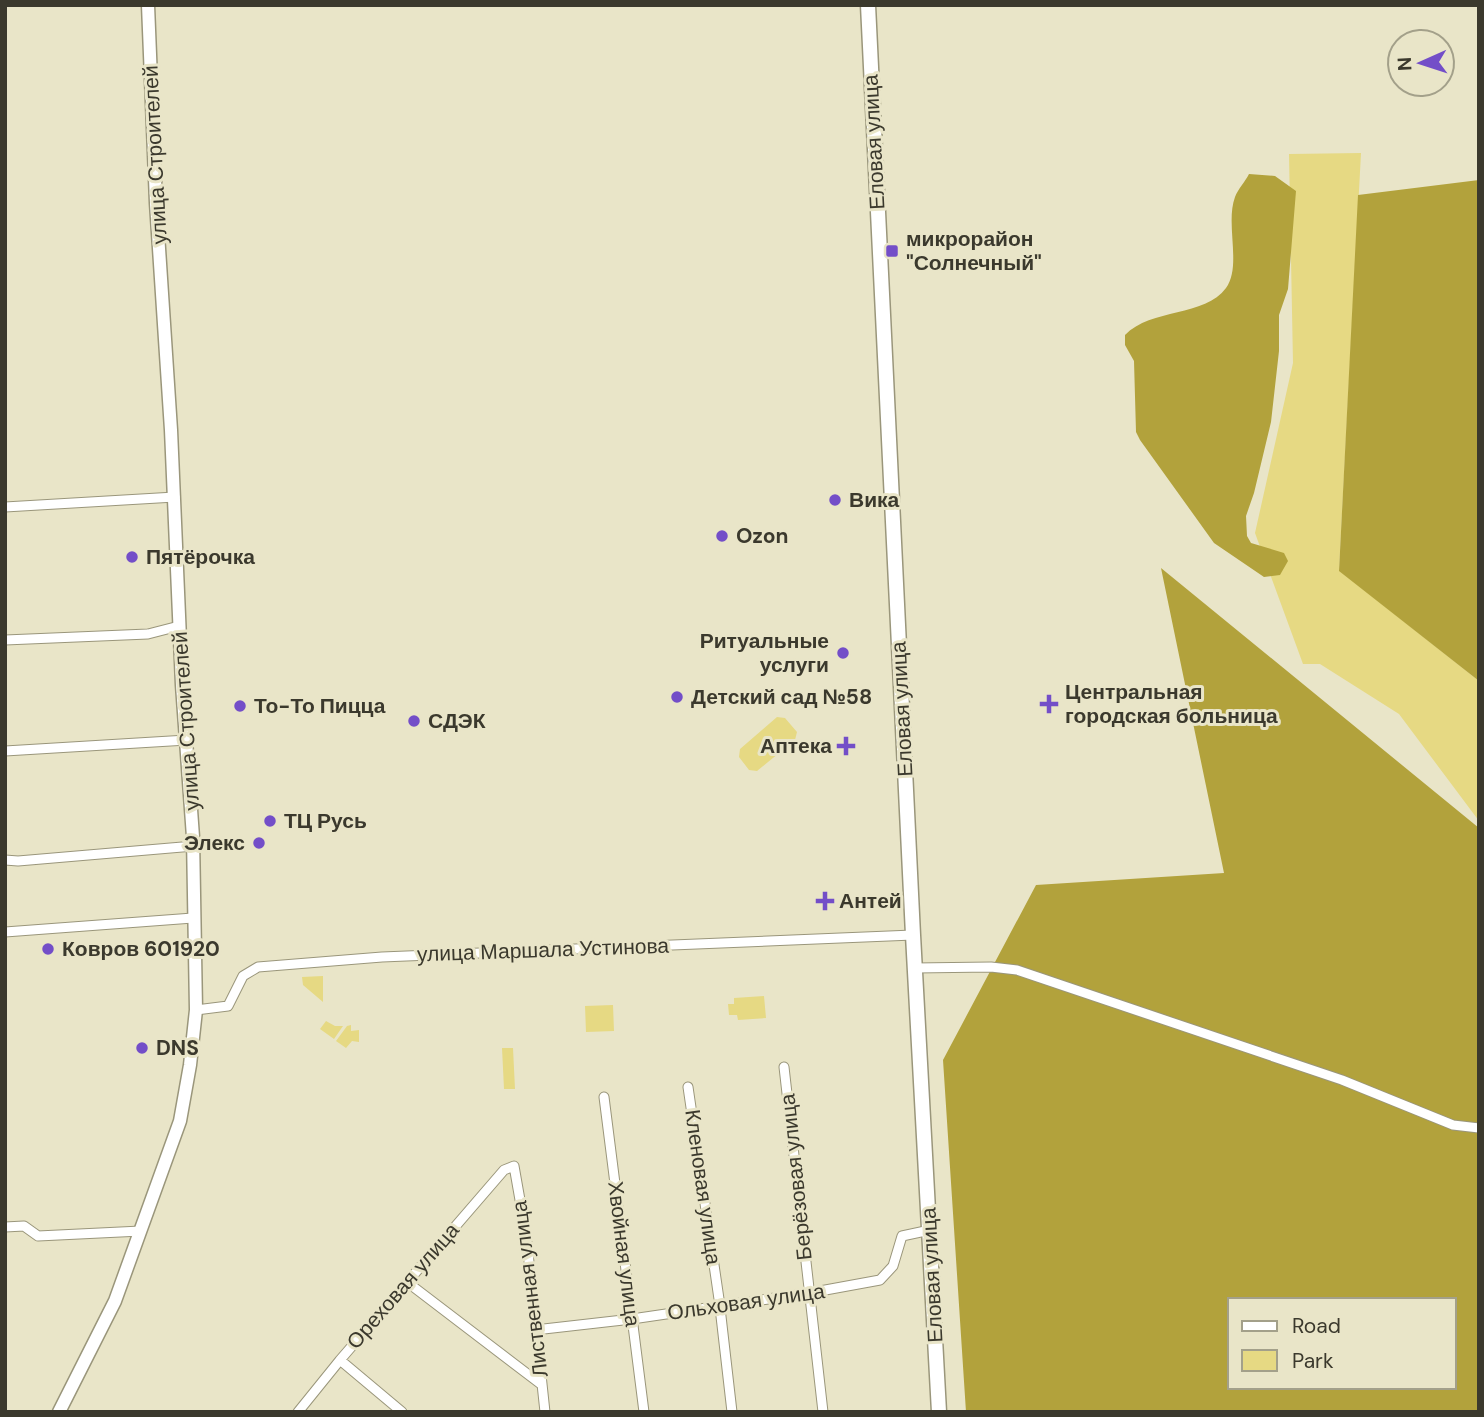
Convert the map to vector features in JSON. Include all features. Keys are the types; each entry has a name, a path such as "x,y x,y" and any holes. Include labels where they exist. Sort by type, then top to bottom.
{"main road":[{"name":"улица Строителей","path":"59,1412 115,1301 180,1121 196,1010 194,846 179,626 175,497 156,203 148,5"},
{"name":"Еловая улица","path":"868,5 939,1412"}],"street":[{"path":"5,507 175,497"},
{"path":"5,640 148,634 179,626"},
{"path":"5,751 187,740"},
{"path":"5,860 18,862 194,846"},
{"path":"5,932 193,918"},
{"name":"улица Маршала Устинова","path":"196,1010 228,1006 243,976 258,967 382,957 913,935"},
{"path":"915,968 991,967 1017,971 1342,1080 1453,1125 1479,1128"},
{"name":"Берёзовая улица","path":"784,1067 823,1412"},
{"name":"Кленовая улица","path":"688,1087 720,1306 732,1412"},
{"name":"Хвойная улица","path":"604,1097 644,1412"},
{"name":"Ореховая улица","path":"298,1412 504,1170 514,1166"},
{"name":"Лиственная улица","path":"514,1166 526,1234 545,1412"},
{"path":"5,1227 24,1226 38,1236 141,1231"},
{"name":"Ольховая улица","path":"535,1330 810,1293 880,1280 893,1266 902,1236 930,1230"},
{"path":"407,1282 542,1385"},
{"path":"340,1360 402,1412"}],"green space":[{"path":"1361,153 1339,570 1479,681 1479,821 1399,714 1320,664 1303,664 1255,533 1293,363 1289,154"},
{"path":"777,717 785,718 797,732 795,740 757,771 749,770 739,757 740,749"},
{"path":"323,976 323,1002 303,985 302,977"},
{"path":"764,996 766,1018 738,1020 737,1015 729,1015 728,1004 734,1004 734,998"},
{"path":"613,1005 614,1031 586,1032 585,1006"},
{"path":"326,1021 335,1026 343,1026 334,1039 320,1029"},
{"path":"351,1025 351,1031 359,1030 359,1042 352,1041 346,1048 336,1041 347,1026"},
{"path":"502,1048 513,1048 515,1089 504,1089"}],"shaded area":[{"path":"1249,174 1275,176 1296,191 1288,289 1279,315 1279,351 1271,422 1246,516 1247,536 1251,543 1284,553 1288,561 1280,575 1264,577 1214,543 1140,440 1136,432 1134,361 1125,345 1125,335 1136,326 1205,304 1226,288 1233,268 1232,208 1236,194"},
{"path":"1479,180 1479,681 1339,571 1358,195"},
{"path":"1161,568 1479,828 1479,1412 966,1412 943,1060 1036,885 1224,873"}],"place":[{"name":"микрорайон \"Солнечный\"","path":"892,251"},
{"name":"Вика","path":"835,500"},
{"name":"Ozon","path":"722,536"},
{"name":"Пятёрочка","path":"132,557"},
{"name":"Ритуальные услуги","path":"843,653"},
{"name":"Детский сад №58","path":"677,697"},
{"name":"Центральная городская больница","path":"1049,704"},
{"name":"То-То Пицца","path":"240,706"},
{"name":"СДЭК","path":"414,721"},
{"name":"Аптека","path":"846,746"},
{"name":"ТЦ Русь","path":"270,821"},
{"name":"Элекс","path":"259,843"},
{"name":"Антей","path":"825,901"},
{"name":"Ковров 601920","path":"48,949"},
{"name":"DNS","path":"142,1048"}]}
